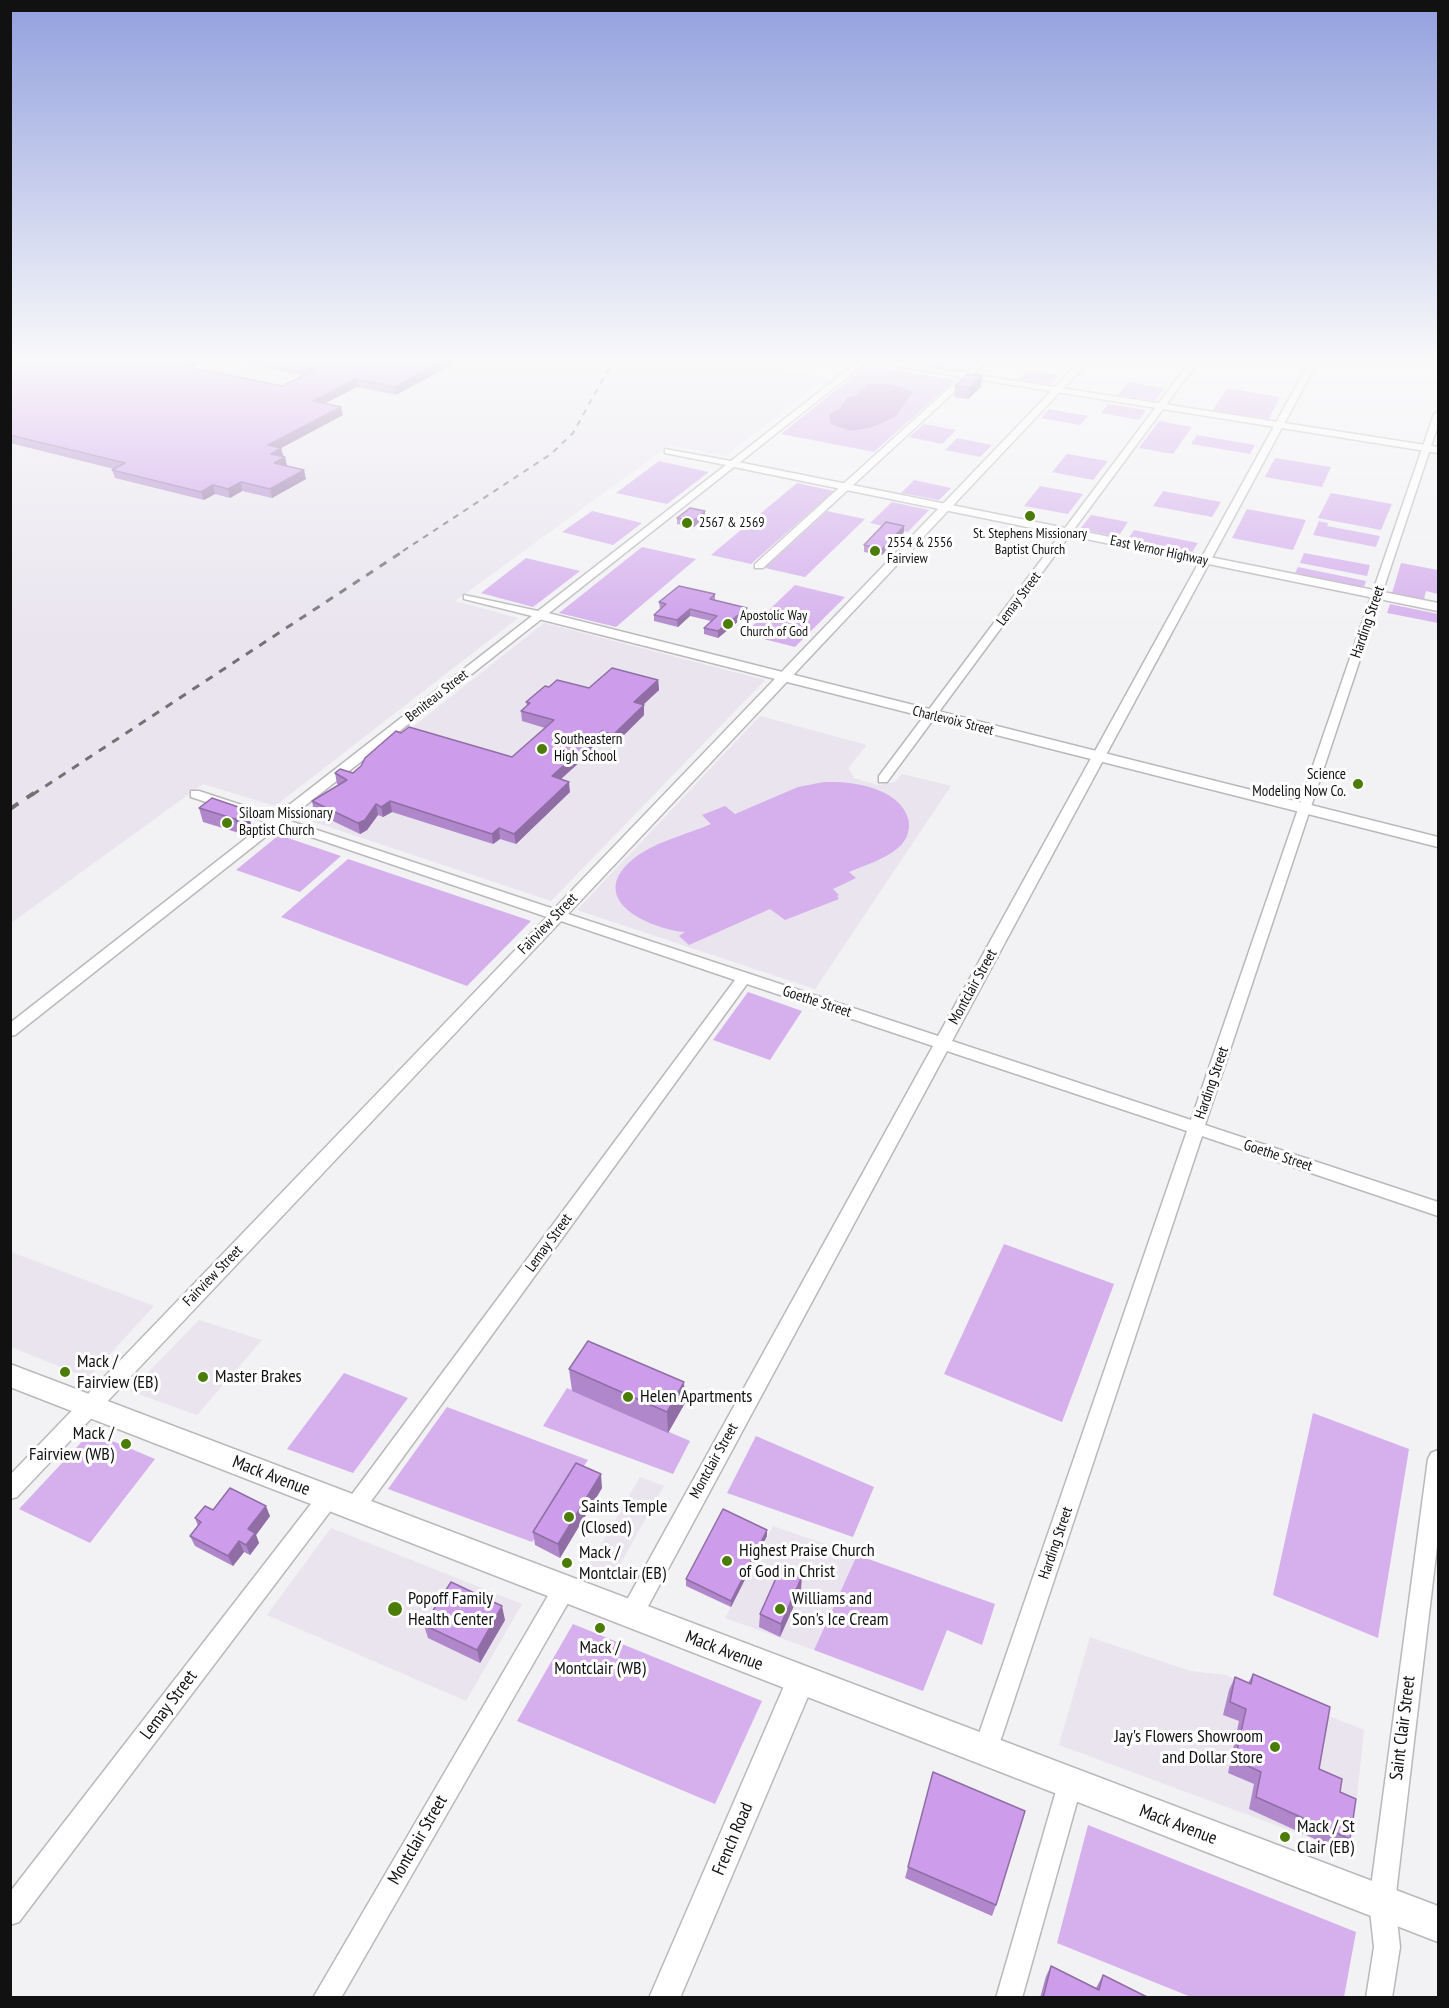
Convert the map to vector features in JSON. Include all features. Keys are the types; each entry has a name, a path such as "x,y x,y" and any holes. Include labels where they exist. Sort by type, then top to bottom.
{"main road":[{"name":"Mack Avenue","path":"10,1375 1438,1924"}],"street":[{"name":"East Vernor Highway","path":"677,453 1438,607"},
{"name":"Beniteau Street","path":"10,1031 747,453"},
{"path":"759,566 883,453"},
{"name":"Fairview Street","path":"10,1490 998,453"},
{"name":"Lemay Street","path":"883,779 1126,453"},
{"name":"Montclair Street","path":"631,1615 1264,453"},
{"name":"Harding Street","path":"985,1751 1377,595 1432,453"},
{"name":"Charlevoix Street","path":"468,597 1098,758 1438,842"},
{"name":"Goethe Street","path":"195,794 1438,1209"},
{"name":"Lemay Street","path":"10,1913 341,1503 744,978"},
{"name":"Saint Clair Street","path":"1379,1998 1386,1947 1382,1902 1438,1459"},
{"name":"Montclair Street","path":"326,1998 564,1589"},
{"name":"French Road","path":"664,1998 801,1680"},
{"path":"1009,1998 1070,1784"}],"shaded area":[{"path":"11,453 659,453 455,601 518,618 275,806 203,784 11,923"},
{"path":"709,453 730,453 726,456"},
{"path":"959,453 984,453 980,457"},
{"path":"1067,454 1108,461 1093,480 1052,472"},
{"path":"1275,458 1331,467 1322,487 1265,477"},
{"path":"659,461 709,472 667,504 616,493"},
{"path":"914,480 951,488 939,500 901,493"},
{"path":"797,483 834,491 751,564 711,555"},
{"path":"1040,486 1083,494 1068,514 1024,506"},
{"path":"1163,491 1221,502 1212,517 1153,506"},
{"path":"1331,493 1392,504 1381,530 1318,518"},
{"path":"892,502 929,510 908,532 870,523"},
{"path":"1247,509 1306,520 1293,550 1232,538"},
{"path":"592,511 642,523 613,545 562,532"},
{"path":"827,511 865,519 805,577 765,568"},
{"path":"1091,515 1128,522 1118,537 1080,529"},
{"path":"1319,521 1328,523 1327,526 1380,536 1376,547 1313,535"},
{"path":"1134,530 1198,543 1192,552 1128,539"},
{"path":"642,547 696,559 616,627 559,613"},
{"path":"1304,553 1370,565 1367,576 1300,563"},
{"path":"526,558 580,571 533,607 481,593"},
{"path":"1401,563 1438,570 1438,594 1426,591 1424,599 1392,593"},
{"path":"1298,567 1366,581 1364,587 1295,573"},
{"path":"795,585 845,597 795,647 744,634"},
{"path":"1390,604 1438,614 1438,623 1387,613"},
{"name":"Southeastern High School","path":"544,623 765,680 551,901 299,817"},
{"path":"760,716 867,745 848,768 854,778 878,785 895,782 902,774 951,786 815,989 577,910"},
{"path":"824,782 860,785 884,793 895,799 903,808 909,822 908,834 899,847 882,858 849,872 856,878 833,889 839,895 837,896 839,899 785,920 770,909 689,945 679,936 685,932 671,930 640,918 619,900 616,888 619,874 632,860 650,848 711,824 702,815 725,806 735,814 798,787"},
{"path":"279,835 341,856 300,892 236,870"},
{"path":"348,859 531,921 467,986 281,917"},
{"path":"748,992 802,1011 770,1060 713,1040"},
{"path":"1004,1244 1114,1284 1062,1422 944,1374"},
{"path":"11,1252 154,1306 88,1378 11,1347"},
{"path":"199,1320 262,1340 197,1415 130,1391"},
{"path":"344,1373 408,1398 353,1473 287,1449"},
{"path":"567,1388 690,1441 673,1474 543,1426"},
{"path":"447,1407 588,1460 532,1542 388,1489"},
{"path":"1313,1413 1409,1449 1378,1638 1273,1595"},
{"path":"91,1432 155,1459 90,1543 19,1509"},
{"path":"756,1436 874,1487 853,1537 727,1493"},
{"path":"640,1477 664,1486 614,1575 589,1565"},
{"path":"773,1526 857,1555 814,1650 725,1618"},
{"name":"Popoff Family Health Center","path":"331,1528 522,1604 466,1701 267,1615"},
{"path":"857,1555 995,1604 982,1645 947,1630 923,1691 814,1650"},
{"path":"573,1624 762,1701 715,1804 517,1721"},
{"path":"1090,1637 1190,1671 1226,1675 1364,1730 1351,1853 1059,1745"},
{"path":"1088,1825 1356,1932 1344,1997 1191,1997 1057,1943"}],"building":[{"path":"83,453 273,453 271,454 285,457 274,463 304,470 270,489 241,482 228,489 213,485 201,492 112,470 125,463"},
{"path":"690,508 705,511 693,521 677,518"},
{"path":"886,522 904,526 882,549 864,545"},
{"path":"679,586 715,594 710,599 747,608 718,631 704,628 717,616 690,609 677,620 654,615 666,604 659,602"},
{"path":"612,668 658,680 634,702 644,705 613,735 602,731 552,776 569,782 514,834 499,828 492,834 390,801 381,807 376,804 365,820 358,823 312,801 347,780 335,773 340,769 353,773 361,766 365,758 396,731 401,733 409,727 512,757 554,720 521,711 530,703 526,702 545,686 549,687 557,680 589,688"},
{"path":"212,798 247,810 235,819 199,808"},
{"path":"588,1341 684,1382 667,1412 569,1369"},
{"path":"576,1463 601,1474 558,1544 533,1532"},
{"path":"230,1488 266,1506 248,1529 255,1533 246,1545 239,1541 228,1556 190,1536 201,1522 195,1518 205,1506 213,1510"},
{"name":"Highest Praise Church of God in Christ","path":"723,1509 767,1530 731,1601 686,1579"},
{"path":"781,1567 802,1576 781,1624 760,1614"},
{"path":"451,1582 502,1606 477,1650 424,1625"},
{"name":"Jay's Flowers Showroom and Dollar Store","path":"1253,1674 1330,1707 1319,1769 1342,1779 1340,1792 1356,1799 1350,1839 1256,1797 1261,1772 1235,1760 1246,1709 1230,1702 1235,1677 1251,1684"},
{"path":"933,1772 1025,1811 996,1905 908,1867"},
{"path":"1051,1966 1099,1990 1103,1975 1149,1998 1043,1998"}],"railway":[{"path":"403,551 552,453"},
{"path":"32,795 405,550"},
{"path":"10,809 34,793"}],"place":[{"name":"St. Stephens Missionary Baptist Church","path":"1030,516"},
{"name":"2567 & 2569","path":"687,523"},
{"name":"2554 & 2556 Fairview","path":"875,551"},
{"name":"Apostolic Way Church of God","path":"728,624"},
{"name":"Southeastern High School","path":"542,749"},
{"name":"Science Modeling Now Co.","path":"1358,784"},
{"name":"Siloam Missionary Baptist Church","path":"227,823"},
{"name":"Mack / Fairview (EB)","path":"65,1372"},
{"name":"Master Brakes","path":"203,1377"},
{"name":"Helen Apartments","path":"628,1397"},
{"name":"Mack / Fairview (WB)","path":"126,1444"},
{"name":"Saints Temple (Closed)","path":"569,1517"},
{"name":"Highest Praise Church of God in Christ","path":"727,1561"},
{"name":"Mack / Montclair (EB)","path":"567,1563"},
{"name":"Popoff Family Health Center","path":"395,1609"},
{"name":"Williams and Son's Ice Cream","path":"780,1609"},
{"name":"Mack / Montclair (WB)","path":"600,1628"},
{"name":"Jay's Flowers Showroom and Dollar Store","path":"1275,1747"},
{"name":"Mack / St Clair (EB)","path":"1285,1837"}]}
